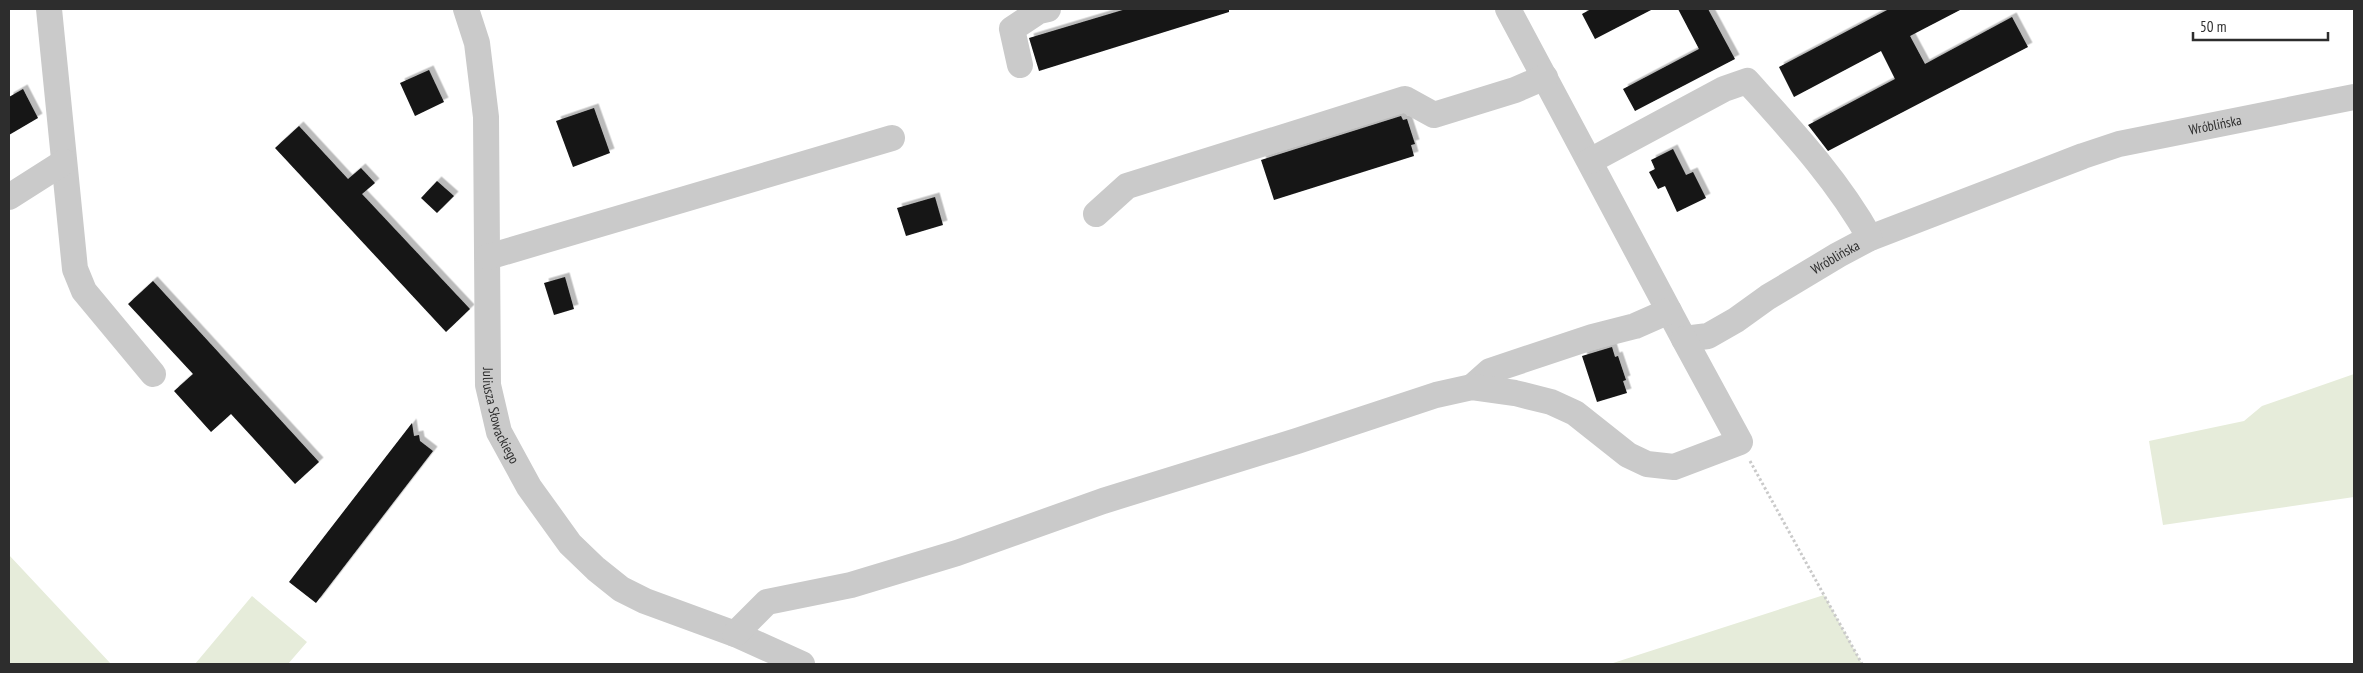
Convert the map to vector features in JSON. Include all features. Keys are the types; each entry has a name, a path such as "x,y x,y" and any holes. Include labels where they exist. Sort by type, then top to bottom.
{"street":[{"path":"48,9 75,269 84,291 153,374"},
{"name":"Juliusza Słowackiego","path":"466,9 477,43 486,117 488,385 499,432 529,487 570,544 596,569 622,589 645,601 735,634 802,664"},
{"path":"1020,65 1012,29 1039,11 1048,9"},
{"path":"735,634 767,602 851,585 957,553 1103,501 1297,441 1436,394 1472,387 1515,393 1551,402 1575,413 1628,454 1647,464 1674,467 1740,442 1508,9"},
{"path":"1096,214 1127,186 1405,99 1434,115 1515,90 1545,77"},
{"path":"1590,161 1724,89 1747,81 1825,169 1848,200 1870,238"},
{"name":"Wróblińska","path":"1684,338 1708,336 1830,260 1870,238 2119,144 2354,98"},
{"path":"488,257 892,138"},
{"path":"9,197 64,162"},
{"path":"1472,387 1490,371 1526,358 1635,326 1670,311"},
{"path":"1515,393 1526,358"}],"path":[{"path":"1740,442 1862,664"}],"green space":[{"path":"2354,374 2354,497 2163,525 2149,441 2244,421 2262,406"},
{"path":"9,555 111,664 9,664"},
{"path":"1824,595 1862,664 1610,664"},
{"path":"252,596 307,642 288,664 195,664"}],"building":[{"path":"1126,9 1229,9 1229,12 1039,71 1029,38"},
{"path":"1591,9 1653,9 1595,39 1582,14"},
{"path":"1678,9 1708,9 1735,59 1635,111 1623,89 1699,49"},
{"path":"1889,9 1962,9 1910,36 1925,64 2012,17 2028,47 1828,151 1808,125 1895,79 1881,51 1794,97 1779,67"},
{"path":"429,70 444,102 415,116 400,83"},
{"path":"23,89 38,118 9,135 9,97"},
{"path":"594,108 610,153 573,167 556,121"},
{"path":"1401,116 1403,120 1407,119 1415,144 1411,145 1414,156 1274,200 1261,160"},
{"path":"299,126 348,179 361,168 375,183 362,194 470,309 446,332 275,148"},
{"path":"1673,149 1686,175 1693,172 1706,198 1677,212 1665,186 1658,189 1649,172 1655,169 1651,160"},
{"path":"437,181 454,196 437,213 421,198"},
{"path":"935,197 943,225 906,236 897,208"},
{"path":"565,277 574,309 554,315 544,283"},
{"path":"153,281 319,462 295,484 231,414 211,432 174,391 193,374 128,304"},
{"path":"1612,347 1615,357 1618,356 1626,380 1623,381 1627,393 1597,402 1582,356"},
{"path":"412,423 414,436 419,435 420,441 433,451 316,603 289,582"}]}
